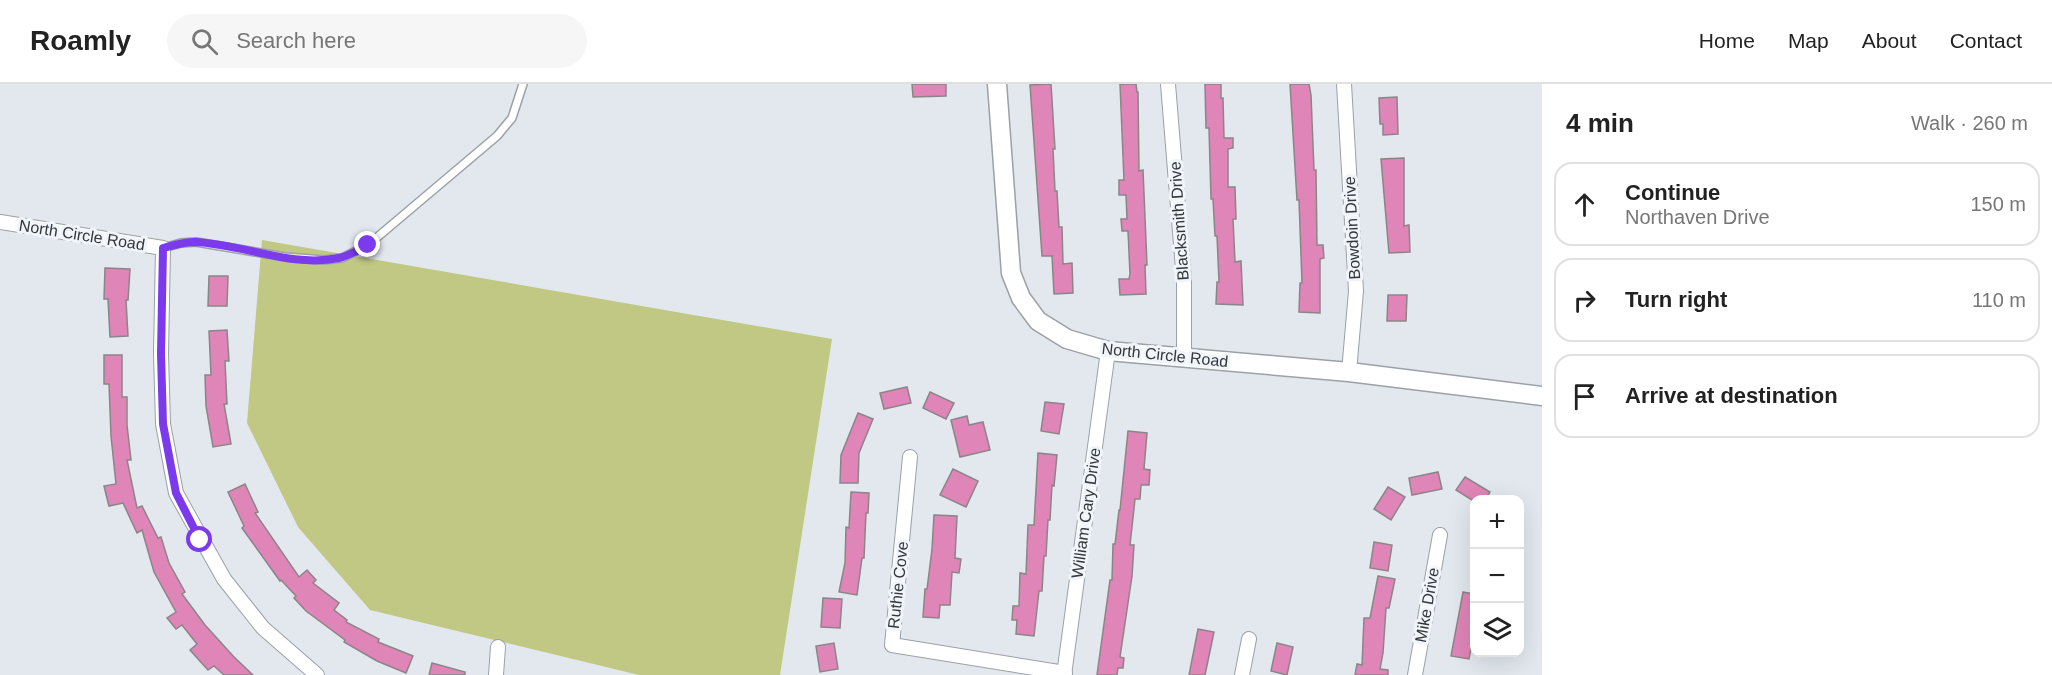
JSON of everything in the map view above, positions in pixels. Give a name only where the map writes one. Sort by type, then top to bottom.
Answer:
[{"type":"street","name":"North Circle Road","points":[[997,84],[1011,273],[1021,298],[1038,321],[1067,339],[1108,351],[1349,372],[1542,396]]},
{"type":"street","name":"Blacksmith Drive","points":[[1168,84],[1184,280],[1184,359]]},
{"type":"street","name":"Bowdoin Drive","points":[[1344,84],[1356,291],[1349,372]]},
{"type":"street","name":"North Circle Road","points":[[0,222],[163,248]]},
{"type":"street","points":[[163,248],[161,354],[163,424],[176,493],[224,579],[263,628],[317,675]]},
{"type":"street","name":"William Cary Drive","points":[[1065,674],[1108,351]]},
{"type":"street","name":"Ruthie Cove","points":[[910,457],[892,645],[1065,674]]},
{"type":"street","name":"Mike Drive","points":[[1415,675],[1440,536]]},
{"type":"street","points":[[1242,675],[1249,639]]},
{"type":"street","points":[[496,675],[498,647]]},
{"type":"lane","points":[[163,248],[196,242],[285,257],[324,260],[342,258],[368,245],[497,136],[512,117],[523,84]]},
{"type":"green space","points":[[262,240],[832,339],[780,675],[639,675],[370,610],[298,527],[247,423]]},
{"type":"building","points":[[912,84],[946,84],[946,96],[913,97]]},
{"type":"building","points":[[1051,84],[1055,191],[1057,191],[1059,227],[1062,227],[1063,264],[1072,263],[1073,293],[1054,294],[1052,256],[1042,256],[1030,85]]},
{"type":"building","points":[[1120,84],[1136,84],[1138,92],[1139,171],[1143,170],[1147,265],[1145,265],[1146,294],[1120,295],[1119,279],[1129,279],[1130,274],[1128,231],[1122,231],[1121,219],[1127,219],[1126,195],[1119,195],[1119,180],[1124,180]]},
{"type":"building","points":[[1205,84],[1221,84],[1224,138],[1233,138],[1233,148],[1228,149],[1228,187],[1235,187],[1236,219],[1233,219],[1235,262],[1241,261],[1243,305],[1216,304],[1217,282],[1219,282],[1217,236],[1215,236],[1213,199],[1211,199]]},
{"type":"building","points":[[1290,84],[1309,84],[1311,95],[1314,170],[1316,170],[1317,245],[1323,245],[1324,258],[1320,259],[1320,313],[1299,312],[1300,283],[1302,283],[1299,200],[1297,200]]},
{"type":"building","points":[[1397,97],[1398,134],[1383,135],[1383,124],[1380,124],[1379,98]]},
{"type":"building","points":[[1404,158],[1404,226],[1409,225],[1410,252],[1389,253],[1381,159]]},
{"type":"building","points":[[105,268],[130,269],[128,300],[126,300],[128,336],[110,337],[108,299],[104,299]]},
{"type":"building","points":[[209,276],[228,276],[227,306],[208,306]]},
{"type":"building","points":[[1388,295],[1407,295],[1406,321],[1387,321]]},
{"type":"building","points":[[227,330],[229,361],[225,361],[227,404],[224,404],[231,444],[213,447],[206,406],[205,375],[211,375],[209,331]]},
{"type":"building","points":[[104,355],[122,355],[122,397],[127,397],[131,460],[127,460],[137,508],[142,506],[158,538],[161,537],[169,563],[185,592],[182,594],[205,625],[253,675],[224,675],[214,666],[208,670],[190,650],[197,644],[182,625],[176,629],[167,618],[176,612],[154,572],[142,530],[137,533],[123,503],[109,506],[104,486],[116,484],[109,384],[104,384]]},
{"type":"building","points":[[907,387],[911,403],[884,409],[880,393]]},
{"type":"building","points":[[930,392],[954,403],[946,419],[923,408]]},
{"type":"building","points":[[1045,402],[1064,404],[1059,434],[1041,431]]},
{"type":"building","points":[[858,413],[873,419],[859,453],[858,483],[840,483],[841,455]]},
{"type":"building","points":[[967,416],[969,425],[983,422],[990,450],[960,457],[951,420]]},
{"type":"building","points":[[1128,431],[1147,433],[1144,469],[1150,470],[1149,485],[1141,485],[1140,499],[1135,499],[1130,545],[1134,545],[1132,576],[1120,657],[1124,658],[1123,668],[1118,668],[1117,675],[1097,675],[1110,580],[1112,580],[1113,544],[1115,544],[1120,510]]},
{"type":"building","points":[[1038,453],[1057,455],[1050,520],[1048,520],[1046,556],[1044,556],[1042,591],[1039,591],[1034,636],[1016,634],[1017,620],[1012,620],[1013,606],[1019,606],[1020,573],[1026,574],[1028,525],[1034,525]]},
{"type":"building","points":[[953,469],[978,481],[966,507],[940,495]]},
{"type":"building","points":[[1438,472],[1442,489],[1412,495],[1409,478]]},
{"type":"building","points":[[1465,477],[1490,492],[1488,495],[1470,495],[1470,499],[1456,490]]},
{"type":"building","points":[[245,484],[258,512],[255,513],[299,577],[307,570],[316,580],[313,583],[339,603],[334,610],[347,620],[346,622],[379,639],[378,642],[413,656],[406,673],[377,661],[344,642],[345,640],[306,611],[294,598],[296,596],[280,581],[242,528],[244,526],[228,492]]},
{"type":"building","points":[[1388,487],[1405,497],[1391,520],[1374,509]]},
{"type":"building","points":[[851,492],[869,493],[864,558],[862,558],[857,595],[839,592],[845,563],[846,527],[849,528]]},
{"type":"building","points":[[934,515],[957,516],[955,558],[961,559],[959,573],[952,572],[950,605],[940,605],[939,618],[923,617]]},
{"type":"building","points":[[1374,542],[1392,545],[1388,571],[1370,568]]},
{"type":"building","points":[[1378,576],[1395,579],[1389,608],[1386,608],[1380,669],[1388,670],[1388,675],[1355,675],[1357,664],[1362,665],[1364,618],[1370,618]]},
{"type":"building","points":[[1463,592],[1470,593],[1469,659],[1451,656]]},
{"type":"building","points":[[823,598],[842,599],[840,628],[821,627]]},
{"type":"building","points":[[1198,629],[1214,632],[1205,675],[1189,675]]},
{"type":"building","points":[[834,643],[838,669],[820,672],[816,646]]},
{"type":"building","points":[[1277,643],[1293,647],[1287,675],[1271,671]]},
{"type":"building","points":[[432,663],[465,672],[465,675],[429,675]]},
{"type":"route","points":[[200,540],[176,493],[163,424],[161,354],[163,248],[196,242],[285,257],[324,260],[342,258],[368,245]]}]
